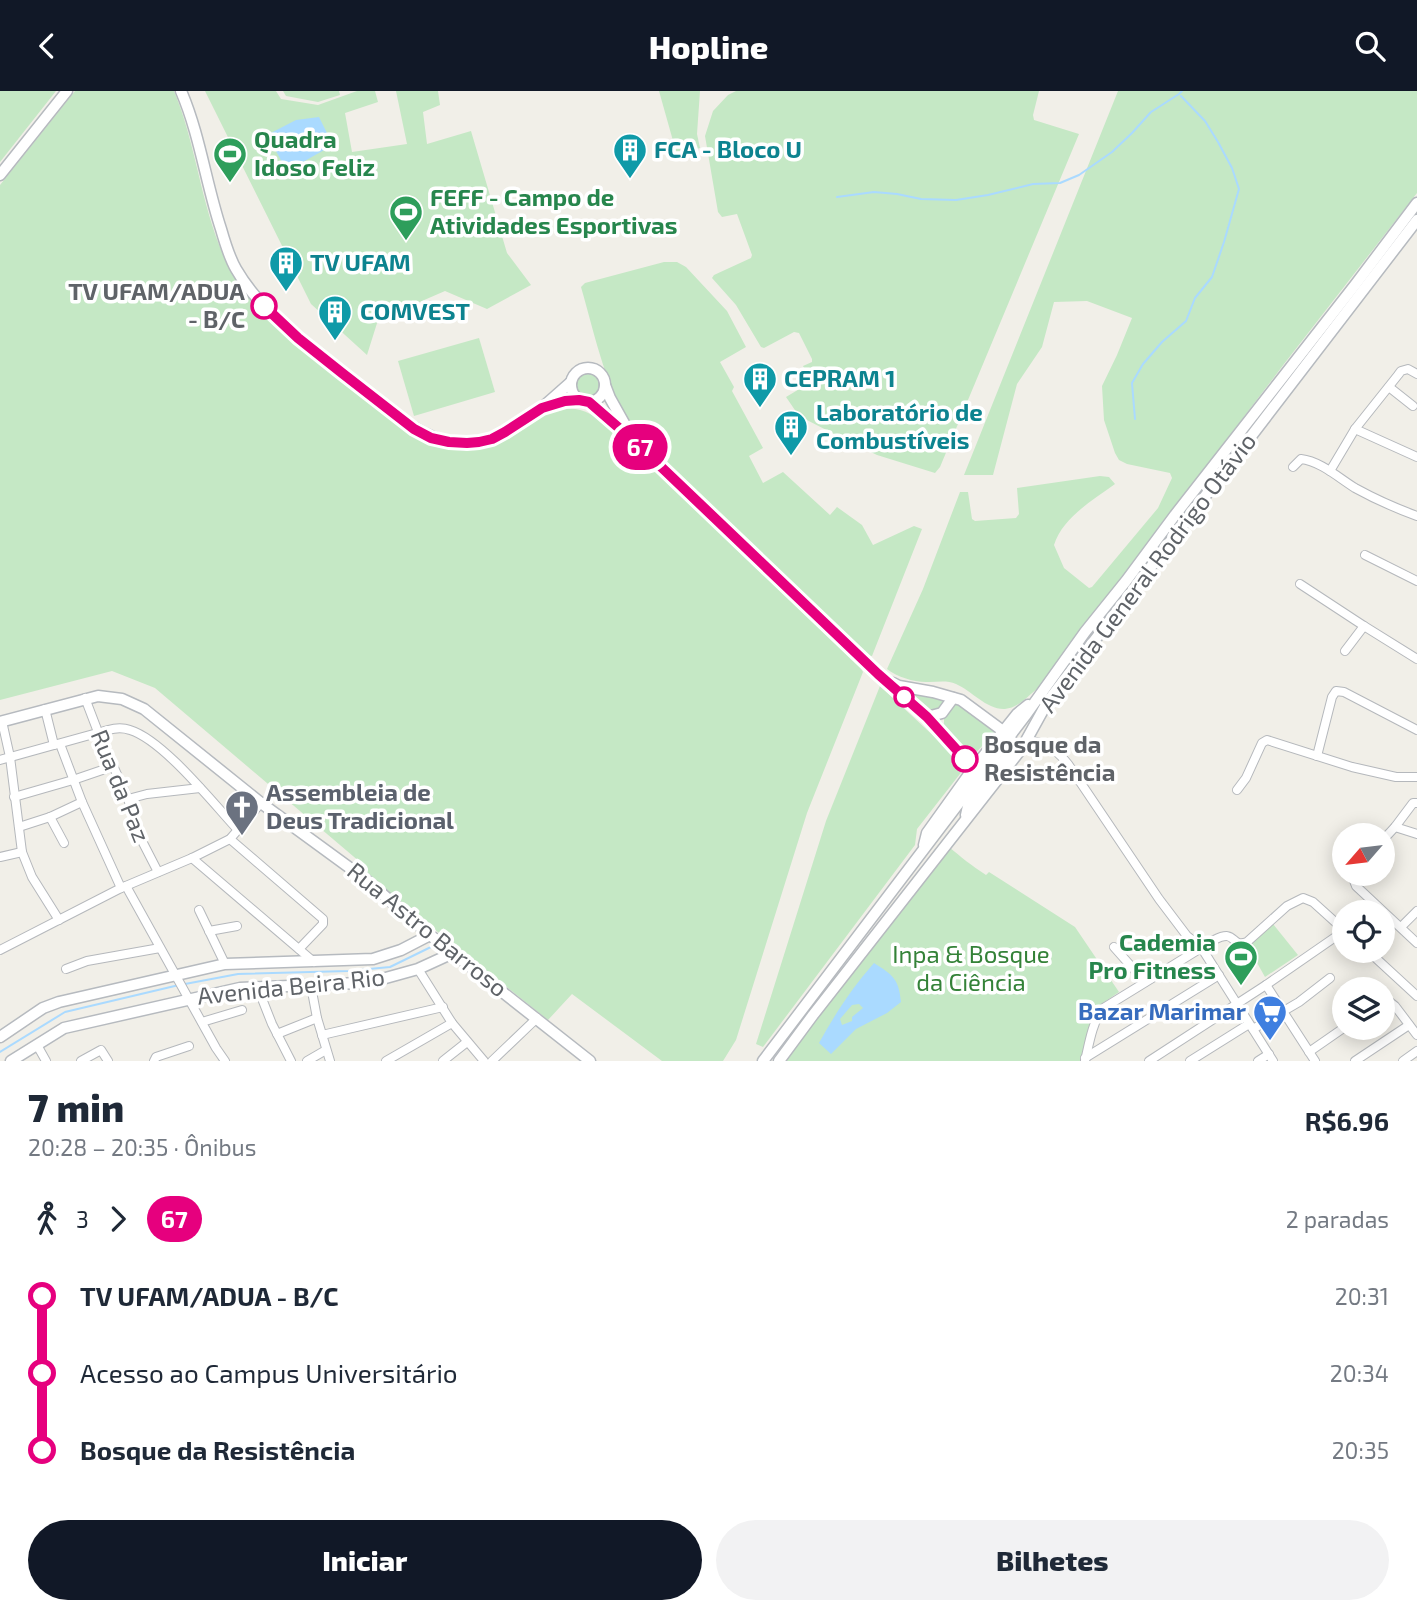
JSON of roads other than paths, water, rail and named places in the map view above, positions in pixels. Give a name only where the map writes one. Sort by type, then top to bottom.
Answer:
[{"type":"street","points":[[0,175],[67,91]]},
{"type":"street","points":[[181,91],[191,117],[213,204],[236,268],[258,299],[298,338],[414,429],[431,438],[449,442],[467,443],[492,439],[542,408],[565,401],[594,401],[602,395],[605,385]]},
{"type":"street","name":"Avenida General Rodrigo Otávio","points":[[921,853],[927,833],[970,773],[1041,694],[1085,632],[1417,203]]},
{"type":"street","name":"Avenida General Rodrigo Otávio","points":[[779,1061],[1027,740],[1048,701],[1417,220]]},
{"type":"street","points":[[542,408],[571,382],[579,371],[587,368],[598,371],[634,441]]},
{"type":"street","points":[[1331,471],[1355,429],[1401,371],[1412,370],[1417,374]]},
{"type":"street","points":[[571,382],[573,392],[634,441],[878,674],[927,717],[962,755],[970,773]]},
{"type":"street","points":[[1389,387],[1413,406]]},
{"type":"street","points":[[1355,429],[1417,457]]},
{"type":"street","points":[[1293,467],[1303,458],[1331,471],[1352,486],[1388,505],[1417,516]]},
{"type":"street","points":[[1365,555],[1417,581]]},
{"type":"street","points":[[1300,584],[1417,659]]},
{"type":"street","points":[[1345,650],[1364,626]]},
{"type":"street","points":[[878,674],[899,686],[933,692],[968,704],[1012,741],[1012,747],[971,800],[965,820]]},
{"type":"street","points":[[1317,756],[1332,697],[1336,691],[1344,692],[1417,730]]},
{"type":"street","name":"Avenida General Rodrigo Otávio","points":[[763,1061],[921,853],[1006,734],[1017,714],[1041,694]]},
{"type":"street","name":"Rua Astro Barroso","points":[[1,722],[98,696],[111,696],[132,702],[365,880],[430,935],[537,1018],[585,1060]]},
{"type":"street","name":"Rua da Paz","points":[[85,698],[128,799],[141,839],[158,872]]},
{"type":"street","points":[[938,728],[942,713],[953,698]]},
{"type":"street","points":[[45,709],[57,745],[82,802],[124,887],[225,1061]]},
{"type":"street","points":[[927,717],[942,713]]},
{"type":"street","points":[[990,721],[1017,714]]},
{"type":"street","points":[[1,722],[10,757],[22,852],[32,877],[59,920]]},
{"type":"street","points":[[0,760],[98,732],[121,728],[131,730],[144,736],[169,755],[237,830]]},
{"type":"street","points":[[1027,740],[1046,744],[1061,755],[1159,899],[1187,936],[1201,947],[1271,1058],[1258,1061]]},
{"type":"street","points":[[1237,790],[1266,740],[1352,767],[1396,777],[1417,777]]},
{"type":"street","points":[[14,797],[114,766]]},
{"type":"street","points":[[128,799],[200,788]]},
{"type":"street","points":[[19,827],[50,817],[82,802]]},
{"type":"street","points":[[0,950],[124,887],[192,858],[230,838],[261,803]]},
{"type":"street","points":[[1417,803],[1413,803],[1395,827],[1417,834]]},
{"type":"street","points":[[50,817],[64,843]]},
{"type":"street","points":[[230,838],[323,919],[323,924],[299,949]]},
{"type":"street","points":[[0,857],[22,852]]},
{"type":"street","points":[[192,858],[314,961]]},
{"type":"street","points":[[1356,886],[1417,943]]},
{"type":"street","points":[[1085,1059],[1102,1009],[1201,947],[1224,935],[1230,936],[1237,943],[1247,942],[1287,906],[1303,898],[1314,902],[1332,919]]},
{"type":"street","points":[[199,910],[225,964]]},
{"type":"street","points":[[1401,927],[1417,911]]},
{"type":"street","points":[[209,931],[237,926]]},
{"type":"street","name":"Avenida Beira Rio","points":[[11,1061],[64,1028],[182,986],[225,964],[373,959],[401,950],[430,935]]},
{"type":"street","points":[[1149,1061],[1332,939]]},
{"type":"street","points":[[1114,947],[1145,982]]},
{"type":"street","points":[[66,969],[83,962],[160,948]]},
{"type":"street","name":"Avenida Beira Rio","points":[[0,1037],[43,1008],[59,1002],[182,986],[240,988],[358,983],[418,969],[453,953]]},
{"type":"street","points":[[1381,963],[1417,996]]},
{"type":"street","points":[[418,969],[452,1023],[484,1061]]},
{"type":"street","points":[[1085,1059],[1219,975]]},
{"type":"street","points":[[1190,1061],[1299,1002],[1330,978]]},
{"type":"street","points":[[1266,985],[1315,1061]]},
{"type":"street","points":[[257,986],[291,1061]]},
{"type":"street","points":[[312,986],[317,1018],[330,1061]]},
{"type":"street","points":[[1395,1006],[1417,1035]]},
{"type":"street","points":[[322,1035],[443,1007]]},
{"type":"street","points":[[202,1022],[242,1010]]},
{"type":"street","points":[[277,1034],[317,1018]]},
{"type":"street","points":[[492,1061],[537,1018]]},
{"type":"street","points":[[386,1061],[452,1023]]},
{"type":"street","points":[[1355,1061],[1409,1025]]},
{"type":"street","points":[[1309,1052],[1332,1036]]},
{"type":"street","points":[[443,1061],[467,1042]]},
{"type":"street","points":[[37,1045],[46,1061]]},
{"type":"street","points":[[155,1059],[189,1046]]},
{"type":"street","points":[[306,1061],[326,1050]]},
{"type":"street","points":[[82,1061],[99,1051],[102,1051],[108,1061]]},
{"type":"street","points":[[1402,1061],[1417,1051]]},
{"type":"water","points":[[319,117],[333,145],[287,171],[267,135],[296,120]]},
{"type":"water","points":[[874,963],[890,975],[897,983],[901,1002],[887,1013],[856,1029],[831,1054],[819,1043]],"holes":[[[859,1004],[863,1008],[852,1017],[852,1021],[842,1025],[840,1019],[852,1005]]]},
{"type":"waterway","points":[[837,197],[874,192],[921,199],[956,200],[1033,184],[1060,183],[1079,175],[1112,152],[1151,112],[1182,91]]},
{"type":"waterway","points":[[1135,419],[1132,383],[1143,364],[1162,342],[1186,321],[1195,298],[1212,277],[1239,189],[1232,168],[1205,121],[1181,96]]},
{"type":"waterway","points":[[185,984],[238,974],[390,967],[435,945]]},
{"type":"waterway","points":[[0,1052],[65,1012],[179,985]]},
{"type":"place","name":"FCA - Bloco U","points":[[630,180]]},
{"type":"place","name":"Quadra Idoso Feliz","points":[[230,184]]},
{"type":"place","name":"FEFF - Campo de Atividades Esportivas","points":[[406,242]]},
{"type":"place","name":"TV UFAM","points":[[286,293]]},
{"type":"place","name":"TV UFAM/ADUA - B/C","points":[[264,306]]},
{"type":"place","name":"COMVEST","points":[[335,342]]},
{"type":"place","name":"CEPRAM 1","points":[[760,409]]},
{"type":"place","name":"Laboratório de Combustíveis","points":[[791,457]]},
{"type":"place","name":"Bosque da Resistência","points":[[965,759]]},
{"type":"place","name":"Assembleia de Deus Tradicional","points":[[242,837]]},
{"type":"place","name":"Cademia Pro Fitness","points":[[1241,987]]},
{"type":"place","name":"Bazar Marimar","points":[[1270,1042]]},
{"type":"park label","name":"Inpa & Bosque da Ciência","points":[[971,969]]}]
